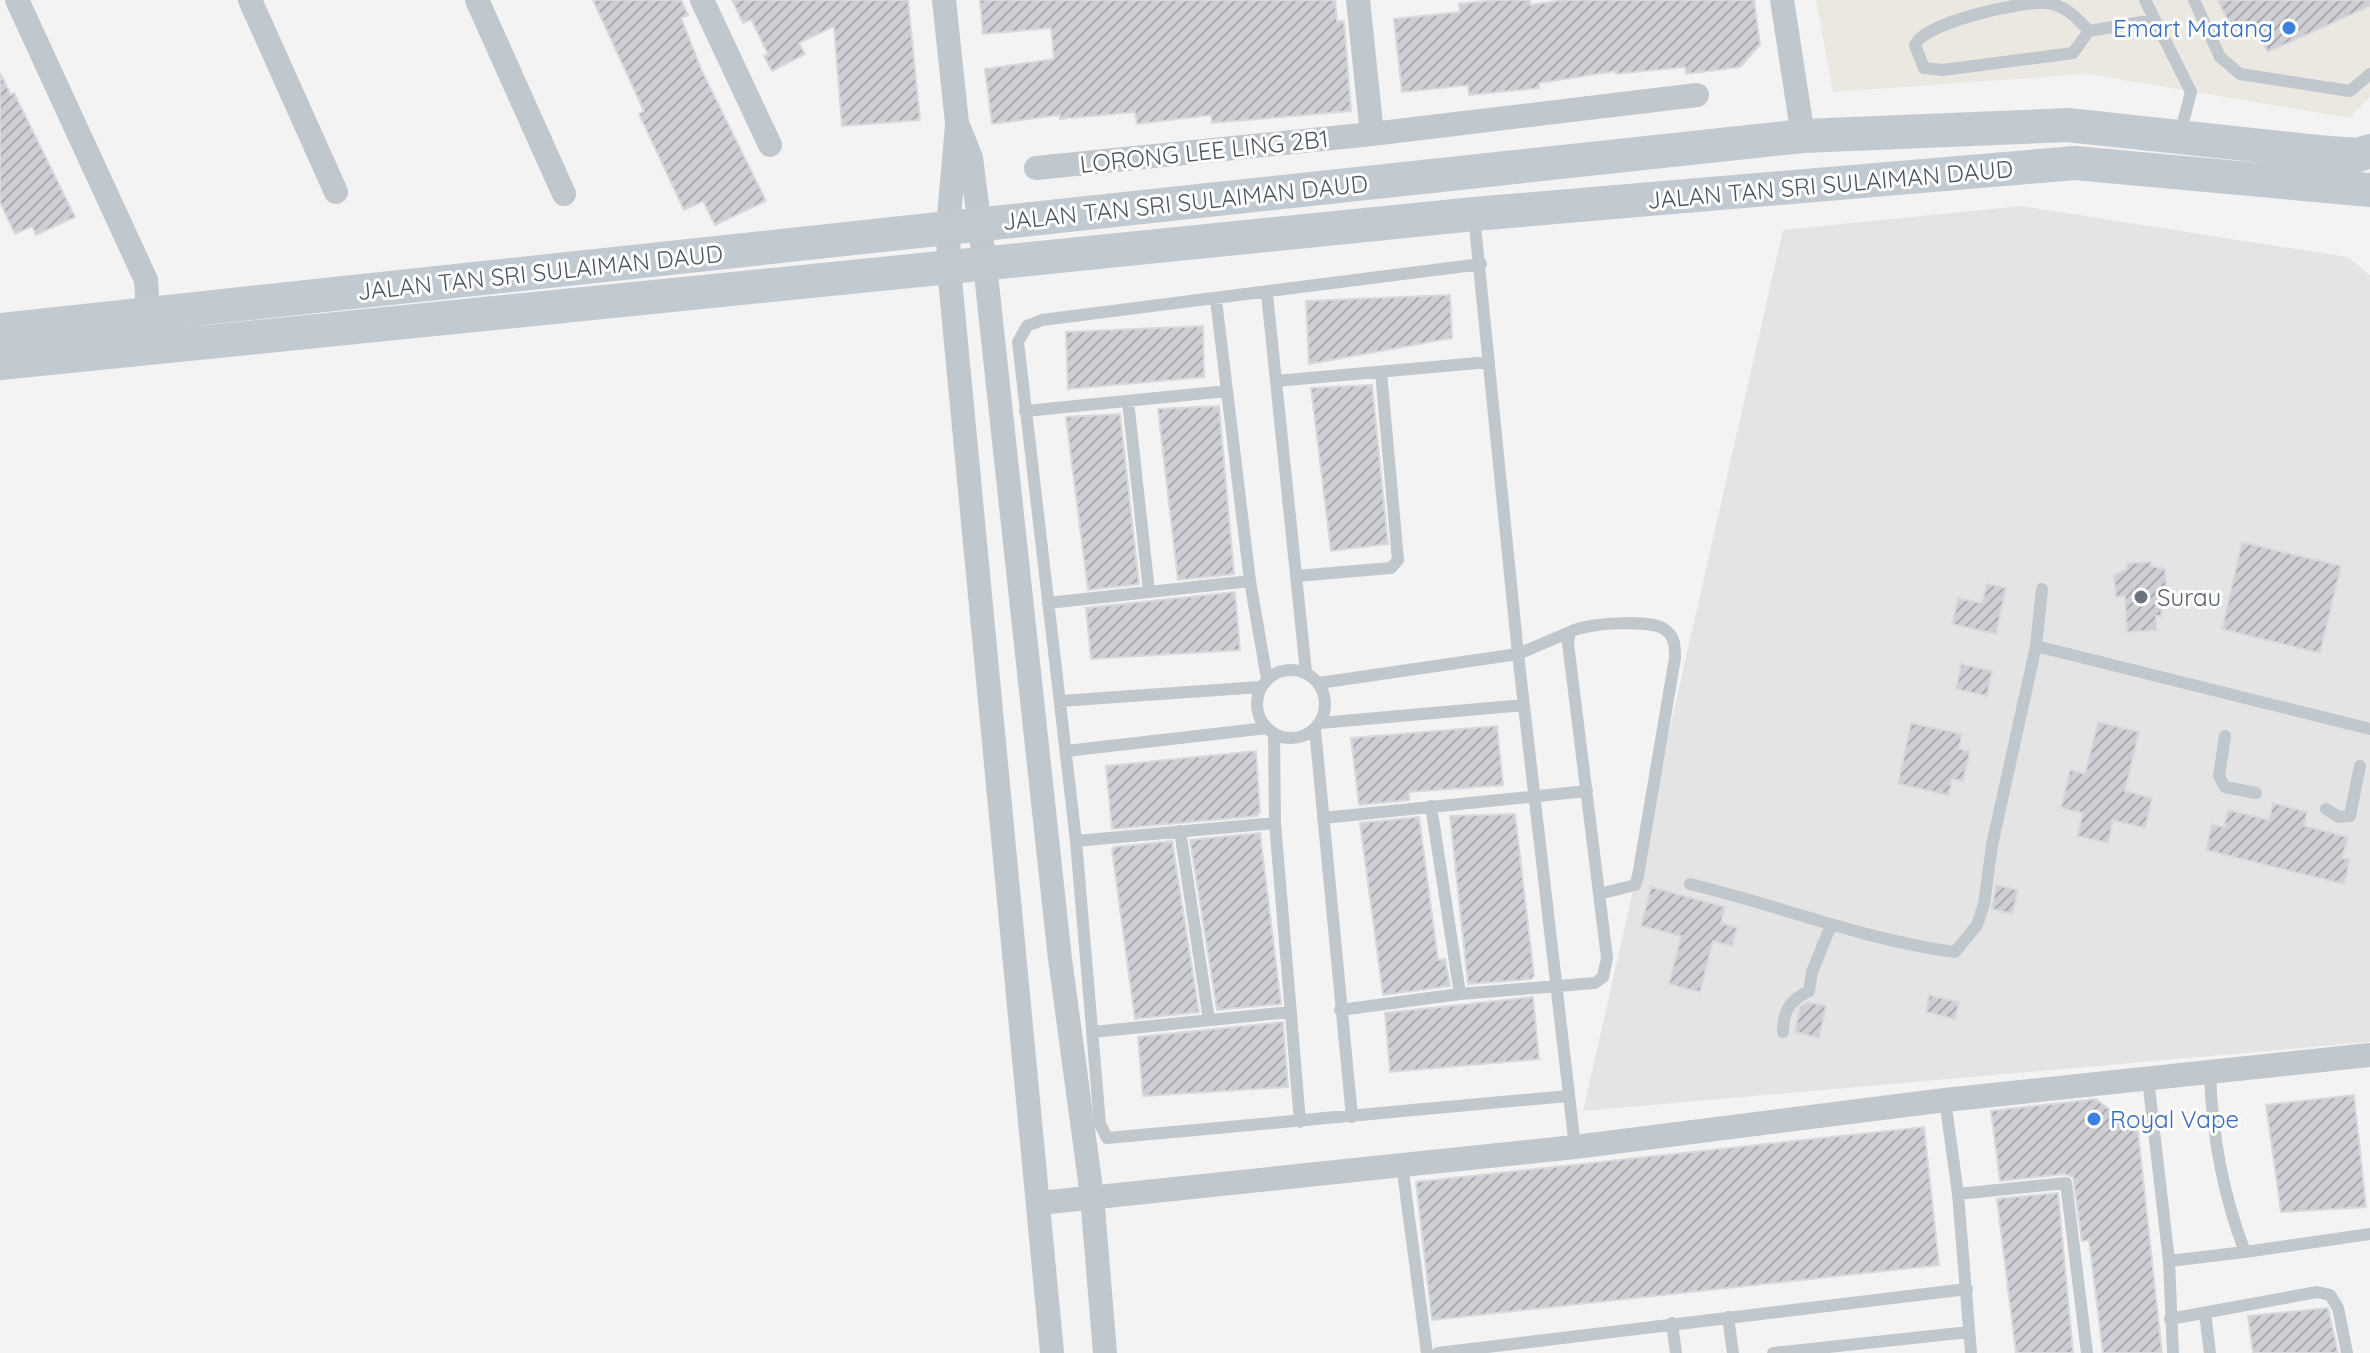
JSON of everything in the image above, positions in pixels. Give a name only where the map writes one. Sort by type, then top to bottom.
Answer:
[{"type":"main road","name":"JALAN TAN SRI SULAIMAN DAUD","points":[[0,330],[1803,136],[2068,125],[2331,153],[2358,155],[2370,151]]},
{"type":"main road","name":"JALAN TAN SRI SULAIMAN DAUD","points":[[0,363],[1474,214],[2075,163],[2370,190]]},
{"type":"street","points":[[17,0],[146,280],[148,314]]},
{"type":"street","points":[[250,0],[336,192]]},
{"type":"street","points":[[477,0],[564,194]]},
{"type":"street","points":[[702,0],[770,145]]},
{"type":"street","points":[[944,0],[957,123],[952,148],[963,226],[985,265],[1060,959],[1092,1196],[1105,1353]]},
{"type":"street","points":[[1358,0],[1372,134]]},
{"type":"street","points":[[1782,0],[1803,136]]},
{"type":"street","name":"LORONG LEE LING 2B1","points":[[1036,168],[1372,134],[1697,95]]},
{"type":"street","points":[[963,226],[949,269],[1052,1353]]},
{"type":"street","points":[[967,471],[1005,469]]},
{"type":"street","points":[[1040,1203],[1575,1147],[1945,1100],[2370,1055]]},
{"type":"lane","points":[[2145,0],[2191,92],[2179,137]]},
{"type":"lane","points":[[2194,0],[2220,57],[2240,74],[2350,91],[2370,74]]},
{"type":"lane","points":[[2089,31],[2067,10],[2048,3],[2031,2],[2001,6],[1924,33],[1915,45],[1924,68],[1943,70],[2073,53],[2089,31],[2154,20]]},
{"type":"lane","points":[[1474,214],[1518,654],[1575,1147]]},
{"type":"lane","points":[[1481,264],[1267,294],[1042,320],[1027,326],[1018,342],[1025,411],[1076,841],[1100,1124],[1107,1138],[1568,1096]]},
{"type":"lane","points":[[1267,294],[1306,672]]},
{"type":"lane","points":[[1216,300],[1264,683],[1257,709],[1270,731],[1300,1122]]},
{"type":"lane","points":[[1276,381],[1489,362]]},
{"type":"lane","points":[[1296,576],[1391,568],[1398,560],[1381,372]]},
{"type":"lane","points":[[1025,411],[1227,391]]},
{"type":"lane","points":[[1128,401],[1149,591]]},
{"type":"lane","points":[[1010,507],[1036,504]]},
{"type":"lane","points":[[1048,603],[1250,581]]},
{"type":"lane","points":[[1690,884],[1760,901],[1831,925],[1955,952],[1972,933],[1984,904],[1992,845],[2036,646],[2042,589]]},
{"type":"lane","points":[[1319,683],[1518,654],[1588,624],[1661,626],[1675,645],[1638,876],[1635,885],[1599,894]]},
{"type":"lane","points":[[1340,1010],[1460,994],[1595,983],[1603,977],[1607,958],[1570,632]]},
{"type":"lane","points":[[2036,646],[2370,729]]},
{"type":"lane","points":[[1060,701],[1264,683],[1285,669],[1306,672],[1319,683],[1326,703],[1317,726],[1323,818],[1352,1117]]},
{"type":"lane","points":[[1066,751],[1270,731],[1296,738],[1317,726],[1524,705]]},
{"type":"lane","points":[[2225,736],[2219,776],[2225,787],[2256,793]]},
{"type":"lane","points":[[2326,809],[2339,817],[2350,816],[2360,766]]},
{"type":"lane","points":[[1323,818],[1587,791]]},
{"type":"lane","points":[[1431,806],[1460,994]]},
{"type":"lane","points":[[1076,841],[1275,823]]},
{"type":"lane","points":[[1180,831],[1209,1020]]},
{"type":"lane","points":[[1783,1032],[1787,1007],[1797,996],[1809,991],[1831,925]]},
{"type":"lane","points":[[1060,959],[1085,961]]},
{"type":"lane","points":[[1093,1032],[1290,1012]]},
{"type":"lane","points":[[2210,1073],[2211,1107],[2229,1210],[2245,1252]]},
{"type":"lane","points":[[2148,1079],[2169,1261],[2173,1353]]},
{"type":"lane","points":[[1945,1100],[1958,1194],[1971,1353]]},
{"type":"lane","points":[[1402,1165],[1427,1353]]},
{"type":"lane","points":[[1958,1194],[2066,1183],[2087,1353]]},
{"type":"lane","points":[[2169,1261],[2370,1234]]},
{"type":"lane","points":[[1438,1353],[1967,1289]]},
{"type":"lane","points":[[2170,1319],[2317,1292],[2330,1295],[2338,1308],[2347,1353]]},
{"type":"lane","points":[[2205,1313],[2210,1353]]},
{"type":"lane","points":[[1728,1317],[1733,1353]]},
{"type":"lane","points":[[1672,1323],[1676,1353]]},
{"type":"lane","points":[[1773,1353],[1831,1350],[1969,1332]]},
{"type":"shaded area","points":[[1816,0],[2370,0],[2370,97],[2349,118],[2087,74],[1833,92]]},
{"type":"shaded area","points":[[2021,206],[2348,257],[2370,275],[2370,1042],[1583,1111],[1783,230]]},
{"type":"building","points":[[593,0],[681,0],[688,15],[681,18],[702,71],[766,201],[715,225],[703,201],[684,210],[639,114],[644,111]]},
{"type":"building","points":[[732,0],[908,0],[920,120],[842,126],[834,26],[799,43],[805,54],[772,71],[764,56],[768,54],[751,19],[743,23]]},
{"type":"building","points":[[980,0],[1335,0],[1337,21],[1344,21],[1351,111],[1212,123],[1211,115],[1137,124],[1135,112],[1060,119],[1060,115],[992,124],[985,69],[1054,59],[1051,28],[983,34]]},
{"type":"building","points":[[1530,0],[1530,5],[1564,0],[1754,0],[1760,45],[1740,67],[1686,74],[1685,67],[1616,74],[1616,71],[1539,83],[1539,88],[1469,95],[1468,85],[1402,92],[1394,19],[1460,12],[1459,4]]},
{"type":"building","name":"Emart Matang","points":[[2218,0],[2370,0],[2370,6],[2268,52],[2252,23],[2233,32]]},
{"type":"building","points":[[0,73],[11,95],[14,93],[75,217],[36,235],[32,226],[15,234],[0,202]]},
{"type":"building","points":[[1450,295],[1452,338],[1309,364],[1306,301]]},
{"type":"building","points":[[1203,326],[1204,377],[1068,389],[1066,332]]},
{"type":"building","points":[[1372,385],[1388,544],[1331,551],[1311,388]]},
{"type":"building","points":[[1219,406],[1234,574],[1178,580],[1158,409]]},
{"type":"building","points":[[1120,414],[1139,584],[1088,590],[1066,417]]},
{"type":"building","points":[[2242,542],[2341,566],[2320,653],[2222,629]]},
{"type":"building","name":"Surau","points":[[2151,562],[2151,566],[2165,569],[2167,594],[2160,594],[2162,616],[2156,616],[2156,630],[2127,632],[2125,596],[2116,597],[2114,575],[2127,569],[2127,563]]},
{"type":"building","points":[[1987,584],[2006,588],[1996,634],[1952,624],[1958,598],[1982,603]]},
{"type":"building","points":[[1235,592],[1240,650],[1091,659],[1086,608]]},
{"type":"building","points":[[1961,664],[1992,671],[1987,696],[1956,689]]},
{"type":"building","points":[[2098,722],[2139,732],[2125,791],[2152,798],[2145,828],[2113,820],[2108,843],[2077,836],[2083,813],[2061,808],[2070,770],[2085,774]]},
{"type":"building","points":[[1911,723],[1962,734],[1959,749],[1970,751],[1963,781],[1952,779],[1949,795],[1898,784]]},
{"type":"building","points":[[1497,726],[1503,785],[1409,792],[1409,800],[1359,805],[1351,738]]},
{"type":"building","points":[[1256,751],[1260,812],[1257,816],[1112,829],[1106,766]]},
{"type":"building","points":[[2273,803],[2307,812],[2304,826],[2348,837],[2342,858],[2350,860],[2344,884],[2206,850],[2212,824],[2224,827],[2228,810],[2269,820]]},
{"type":"building","points":[[1515,814],[1534,976],[1531,979],[1468,984],[1450,816]]},
{"type":"building","points":[[1419,817],[1438,960],[1445,959],[1450,986],[1383,995],[1360,823]]},
{"type":"building","points":[[1260,833],[1281,1004],[1217,1010],[1190,840]]},
{"type":"building","points":[[1172,841],[1199,1012],[1135,1019],[1112,850],[1114,847]]},
{"type":"building","points":[[1996,885],[2018,890],[2012,914],[1992,909]]},
{"type":"building","points":[[1651,887],[1725,907],[1721,923],[1737,928],[1732,946],[1713,941],[1700,992],[1669,984],[1681,936],[1641,926]]},
{"type":"building","points":[[1929,995],[1959,1002],[1955,1019],[1926,1012]]},
{"type":"building","points":[[1533,997],[1539,1059],[1390,1072],[1385,1013]]},
{"type":"building","points":[[1808,1002],[1826,1006],[1819,1038],[1795,1032],[1800,1007]]},
{"type":"building","points":[[1283,1022],[1288,1087],[1143,1096],[1138,1037]]},
{"type":"building","points":[[2354,1095],[2366,1207],[2281,1212],[2266,1105]]},
{"type":"building","points":[[2096,1099],[2138,1132],[2162,1353],[2103,1353],[2089,1240],[2082,1241],[2073,1177],[2065,1174],[2000,1181],[1991,1111]]},
{"type":"building","points":[[1924,1127],[1939,1265],[1432,1320],[1416,1182]]},
{"type":"building","points":[[2058,1193],[2073,1353],[2016,1353],[1997,1199]]},
{"type":"building","points":[[2328,1308],[2338,1353],[2253,1353],[2248,1316]]},
{"type":"place","name":"Emart Matang","points":[[2289,28]]},
{"type":"place","name":"Surau","points":[[2141,597]]},
{"type":"place","name":"Royal Vape","points":[[2094,1119]]}]
